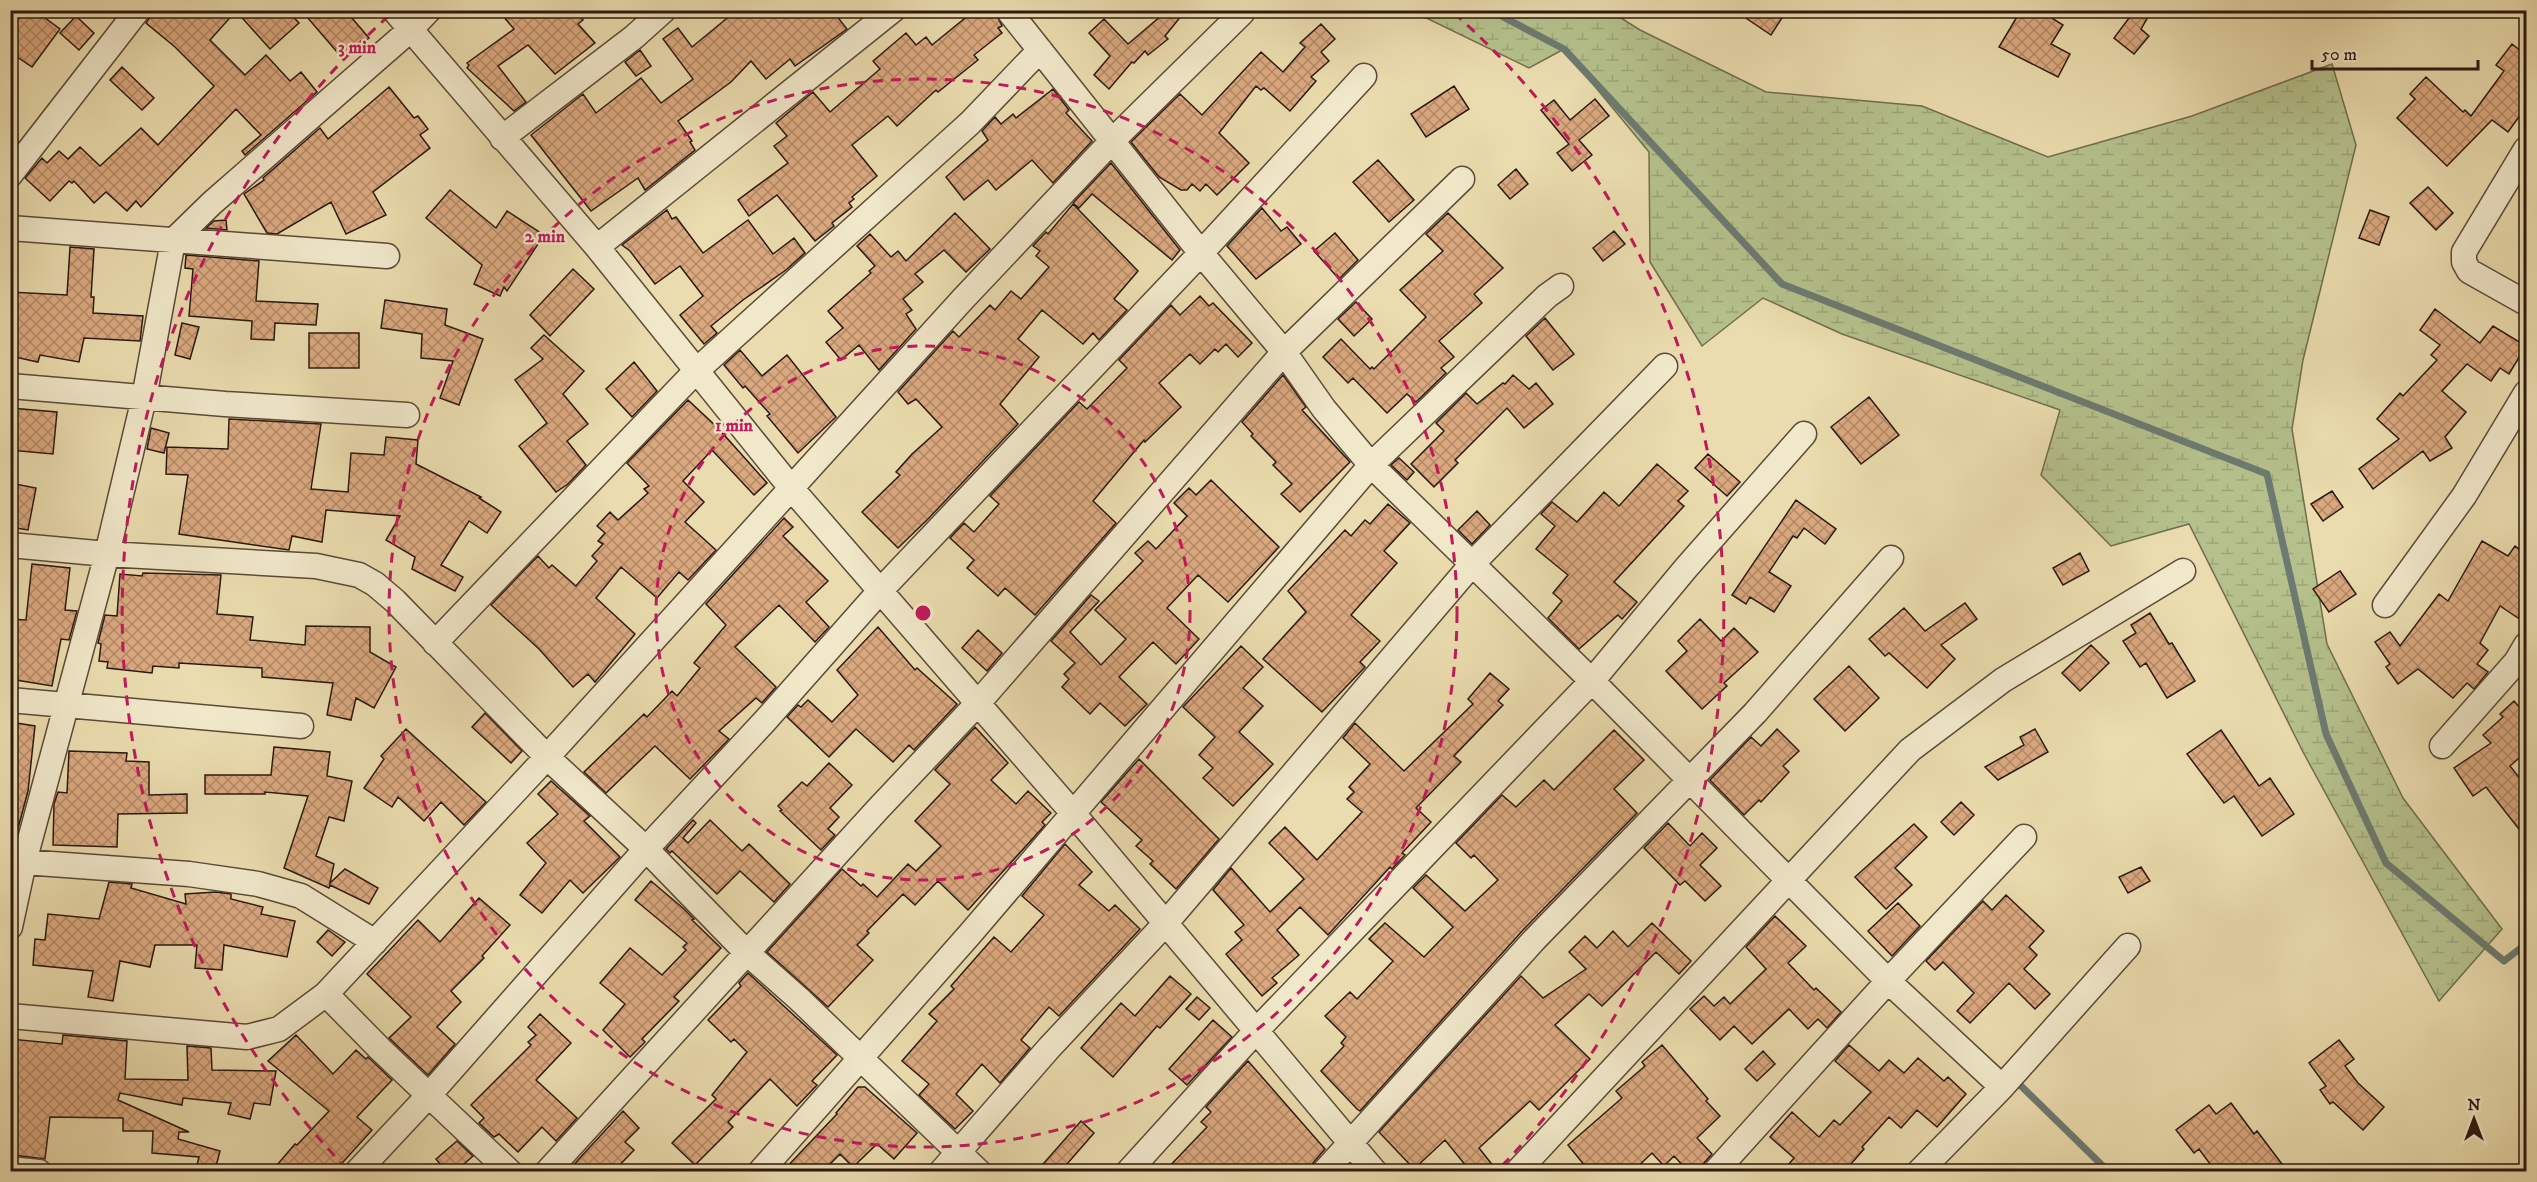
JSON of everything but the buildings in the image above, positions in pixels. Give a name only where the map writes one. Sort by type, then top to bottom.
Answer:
[{"type":"street","points":[[10,175],[138,10]]},
{"type":"street","points":[[394,10],[597,247],[792,489],[1072,812],[1375,1172]]},
{"type":"street","points":[[10,927],[17,862],[66,705],[107,554],[144,398],[173,242],[212,203],[410,30],[429,10]]},
{"type":"street","points":[[502,138],[634,37],[664,10]]},
{"type":"street","points":[[597,247],[893,10]]},
{"type":"street","points":[[1008,10],[1201,253],[1284,352],[1324,409],[1371,465],[1592,681],[1888,981],[2002,1087]]},
{"type":"street","points":[[10,1016],[247,1036],[279,1029],[326,994],[547,757],[963,299],[1112,141],[1242,13]]},
{"type":"street","points":[[435,643],[696,371],[970,123],[1040,50]]},
{"type":"street","points":[[357,1172],[429,1095],[646,849],[764,722],[880,591],[1201,253],[1364,76]]},
{"type":"street","points":[[2526,149],[2464,252],[2464,262],[2469,271],[2526,303]]},
{"type":"street","points":[[547,1172],[978,703],[1284,352],[1462,179]]},
{"type":"street","points":[[10,228],[173,242],[387,256]]},
{"type":"street","points":[[760,1172],[970,934],[1371,465],[1547,296],[1561,286]]},
{"type":"street","points":[[940,1172],[1049,1048],[1165,924],[1473,563],[1665,366]]},
{"type":"street","points":[[10,386],[144,398],[407,415]]},
{"type":"street","points":[[2385,605],[2464,496],[2526,393]]},
{"type":"street","points":[[1128,1172],[1256,1032],[1592,681],[1686,568],[1803,434]]},
{"type":"street","points":[[10,545],[107,554],[316,566],[359,575],[375,584],[395,601],[547,757],[646,849],[747,953],[799,999],[979,1172]]},
{"type":"street","points":[[1324,1172],[1535,939],[1755,713],[1891,558]]},
{"type":"street","points":[[1517,1172],[1704,969],[1789,883],[1910,750],[2003,680],[2183,571]]},
{"type":"street","points":[[2442,746],[2516,662],[2526,645]]},
{"type":"street","points":[[10,700],[301,726]]},
{"type":"street","points":[[1716,1172],[1888,981],[2024,837]]},
{"type":"street","points":[[17,862],[189,874],[258,884],[300,896],[375,942]]},
{"type":"street","points":[[1919,1172],[2002,1087],[2128,946]]},
{"type":"street","points":[[326,994],[381,1050],[510,1172]]},
{"type":"street","points":[[10,1169],[39,1172]]},
{"type":"green space","points":[[1412,11],[1610,11],[1640,30],[1766,92],[1922,106],[2048,157],[2192,116],[2332,64],[2356,145],[2303,360],[2292,429],[2327,644],[2403,798],[2502,929],[2439,1001],[2303,752],[2189,524],[2111,546],[2041,475],[2060,410],[1842,334],[1763,298],[1702,346],[1650,262],[1649,152],[1564,49],[1529,68]]},
{"type":"waterway","points":[[1490,10],[1564,49],[1782,284],[2267,474],[2326,734],[2386,863],[2504,961],[2526,944]]},
{"type":"waterway","points":[[2019,1084],[2109,1172]]}]
